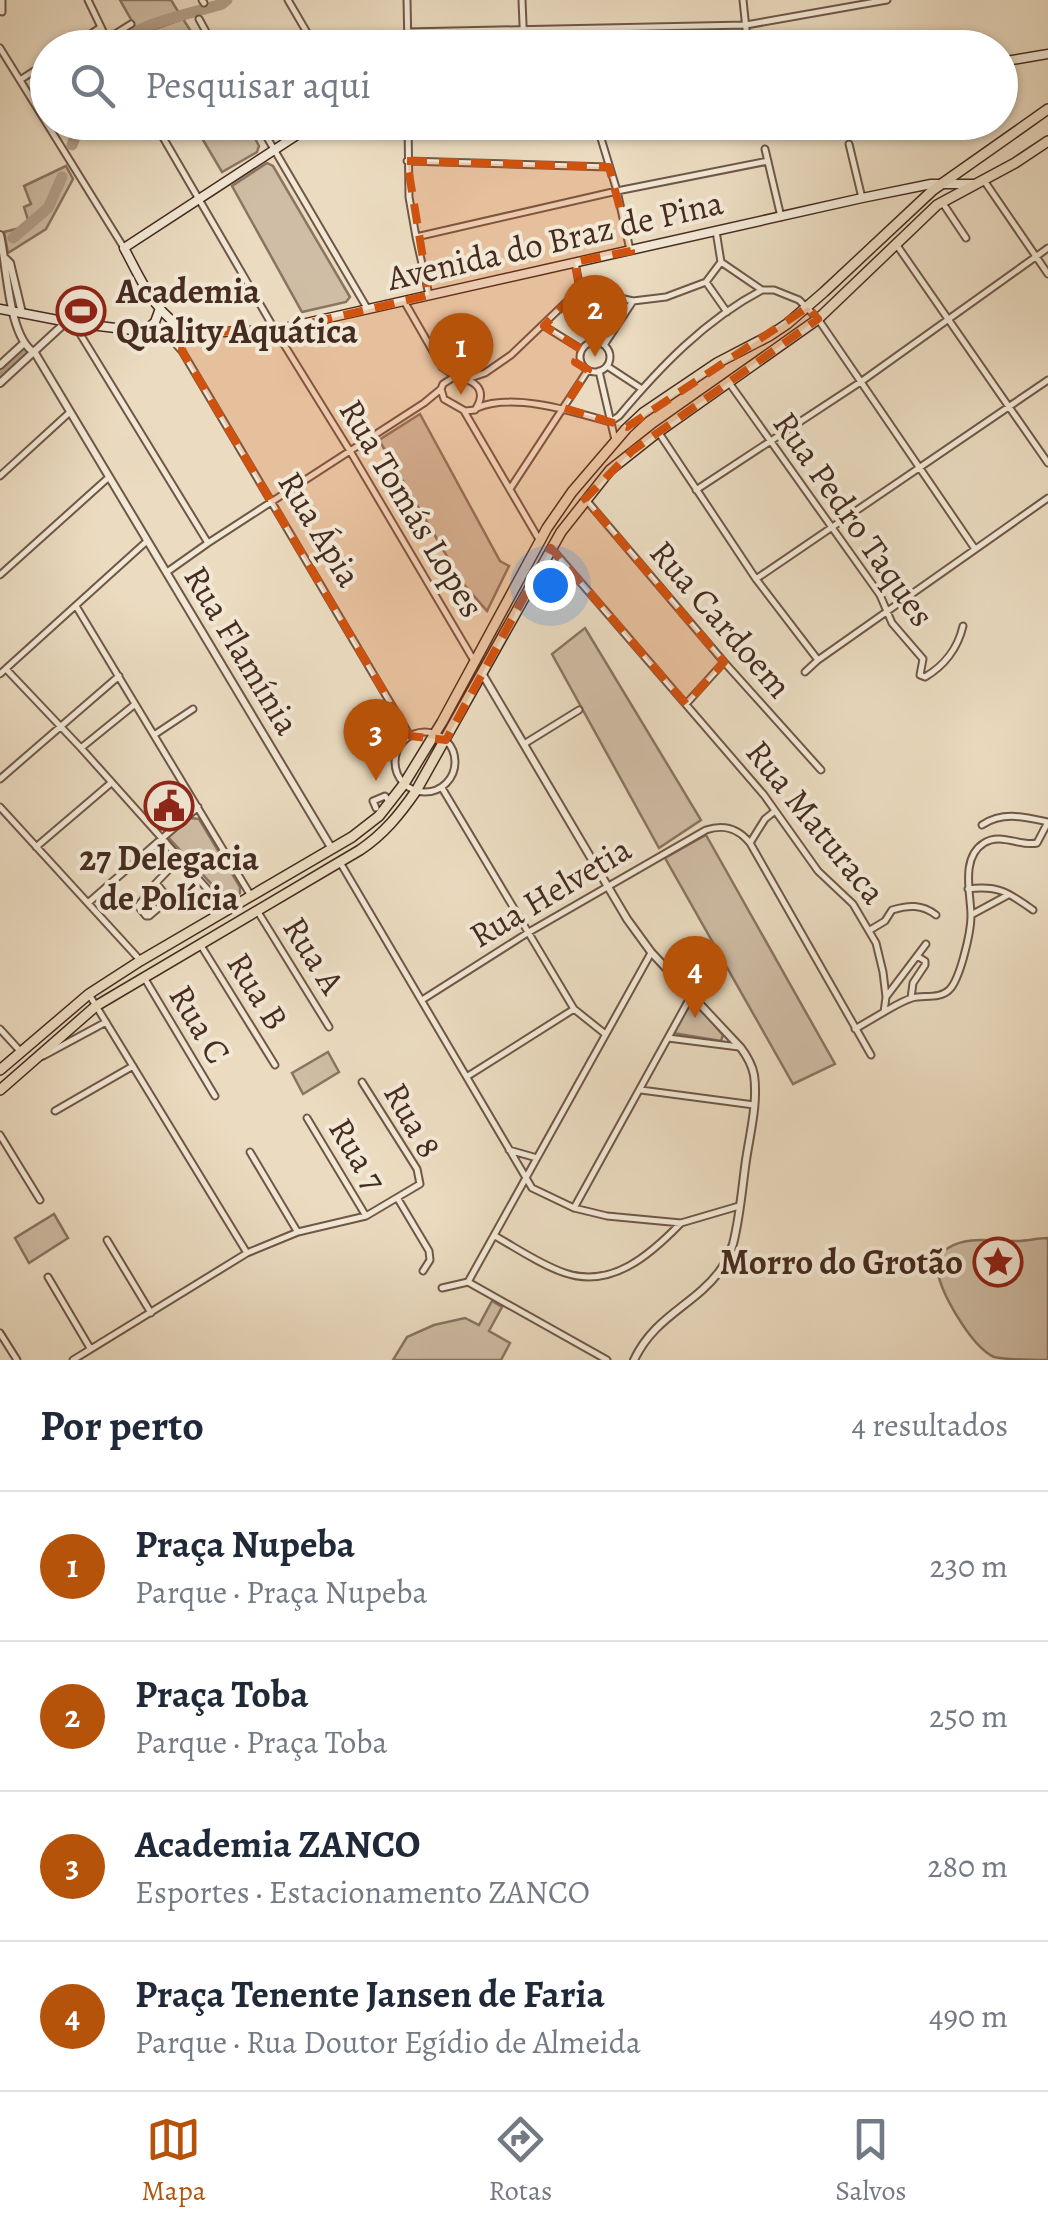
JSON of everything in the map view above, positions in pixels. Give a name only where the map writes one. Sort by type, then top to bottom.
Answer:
[{"type":"main road","points":[[1018,59],[1048,54]]},
{"type":"main road","name":"Avenida do Braz de Pina","points":[[1018,130],[1048,109]]},
{"type":"main road","points":[[188,334],[159,311],[124,248],[290,140]]},
{"type":"main road","name":"Avenida do Braz de Pina","points":[[942,184],[1004,140]]},
{"type":"main road","name":"Avenida do Braz de Pina","points":[[0,309],[70,323],[167,334],[274,330],[862,198],[978,182],[1028,156],[1048,140]]},
{"type":"main road","points":[[0,1090],[96,1006],[241,924],[257,910],[378,836],[416,791],[551,548],[586,499],[620,461],[818,318],[942,202],[978,182]]},
{"type":"main road","points":[[0,1070],[88,994],[363,829],[404,784],[560,507],[615,440],[634,420],[668,396],[717,363],[770,336],[808,307],[942,184]]},
{"type":"main road","points":[[144,332],[155,322],[159,311]]},
{"type":"street","points":[[2,0],[2,12]]},
{"type":"street","points":[[88,0],[103,30]]},
{"type":"street","points":[[288,0],[306,30]]},
{"type":"street","points":[[407,0],[407,30]]},
{"type":"street","points":[[522,0],[524,30],[746,25],[887,0]]},
{"type":"street","points":[[744,0],[746,30]]},
{"type":"street","points":[[199,19],[205,30]]},
{"type":"street","points":[[121,30],[132,24]]},
{"type":"street","points":[[97,30],[102,27]]},
{"type":"street","points":[[0,48],[30,96]]},
{"type":"street","points":[[20,80],[30,74]]},
{"type":"street","points":[[57,140],[124,248]]},
{"type":"street","name":"Rua Tomás Lopes","points":[[164,140],[475,662]]},
{"type":"street","points":[[268,140],[368,310]]},
{"type":"street","points":[[408,140],[408,186],[430,294]]},
{"type":"street","points":[[601,140],[630,251]]},
{"type":"street","points":[[849,144],[862,198]]},
{"type":"street","points":[[765,150],[781,217]]},
{"type":"street","points":[[407,161],[609,167]]},
{"type":"street","points":[[416,237],[768,161]]},
{"type":"street","points":[[978,182],[1048,274]]},
{"type":"street","points":[[942,202],[966,238]]},
{"type":"street","points":[[473,424],[480,381],[485,374],[544,326],[575,292],[580,289],[632,301],[666,298],[706,282],[721,262],[716,231]]},
{"type":"street","points":[[0,238],[10,263],[23,344],[0,365]]},
{"type":"street","points":[[895,244],[1048,463]]},
{"type":"street","points":[[696,490],[862,382],[1048,248]]},
{"type":"street","points":[[575,262],[590,342]]},
{"type":"street","points":[[721,262],[762,290]]},
{"type":"street","points":[[706,282],[727,312]]},
{"type":"street","points":[[610,422],[671,357],[727,312],[762,290],[784,293],[818,318],[974,549]]},
{"type":"street","points":[[404,301],[442,367],[457,378]]},
{"type":"street","points":[[604,345],[632,301]]},
{"type":"street","points":[[0,384],[70,323],[208,543]]},
{"type":"street","points":[[544,326],[582,349]]},
{"type":"street","name":"Rua Ápia","points":[[167,334],[182,351],[410,736]]},
{"type":"street","points":[[182,351],[181,341],[188,334]]},
{"type":"street","points":[[590,342],[604,345],[610,355],[607,366],[600,371],[588,370],[580,361],[582,349],[590,342]]},
{"type":"street","name":"Rua Flamínia","points":[[23,344],[34,353],[110,476],[332,849]]},
{"type":"street","points":[[607,366],[642,389]]},
{"type":"street","points":[[442,367],[443,398],[464,411],[473,424],[540,541]]},
{"type":"street","points":[[510,489],[588,370]]},
{"type":"street","points":[[600,371],[615,440]]},
{"type":"street","points":[[167,572],[424,404],[450,378],[485,374]]},
{"type":"street","points":[[467,379],[476,384],[487,401],[497,404]]},
{"type":"street","points":[[756,579],[1048,380]]},
{"type":"street","name":"Rua Pedro Taques","points":[[729,383],[880,595],[892,623],[923,659],[919,672],[922,677],[931,674],[951,654],[963,626]]},
{"type":"street","points":[[424,404],[448,403]]},
{"type":"street","points":[[464,411],[484,405],[532,404],[564,408],[610,422]]},
{"type":"street","points":[[0,476],[70,412]]},
{"type":"street","points":[[658,432],[756,579],[818,660]]},
{"type":"street","points":[[0,575],[110,476]]},
{"type":"street","points":[[805,672],[1048,498]]},
{"type":"street","name":"Rua Cardoem","points":[[586,499],[820,770]]},
{"type":"street","points":[[148,541],[3,672],[81,748],[227,911]]},
{"type":"street","name":"Rua Maturaca","points":[[551,548],[775,810],[818,871],[845,894],[870,930],[880,956],[886,997],[884,1012]]},
{"type":"street","points":[[76,606],[251,896]]},
{"type":"street","points":[[686,704],[724,662]]},
{"type":"street","points":[[483,675],[627,918],[651,952],[741,1048],[754,1075],[754,1105],[732,1247],[721,1270],[655,1328],[634,1360]]},
{"type":"street","points":[[0,779],[119,676]]},
{"type":"street","points":[[81,748],[134,704]]},
{"type":"street","points":[[154,735],[192,710]]},
{"type":"street","points":[[524,744],[579,710]]},
{"type":"street","points":[[434,734],[451,746],[456,761],[452,776],[434,792],[416,791],[399,778],[394,762],[398,747],[410,736],[434,734]]},
{"type":"street","points":[[36,847],[111,782]]},
{"type":"street","points":[[442,788],[574,1009],[604,1033]]},
{"type":"street","points":[[376,808],[373,800],[385,796],[390,802]]},
{"type":"street","points":[[0,807],[140,961]]},
{"type":"street","points":[[88,904],[198,807]]},
{"type":"street","points":[[750,843],[775,810]]},
{"type":"street","points":[[855,1029],[911,998],[944,994],[951,989],[969,932],[968,889],[978,849],[984,843],[1003,839],[1037,844],[1048,822],[1002,816],[982,826]]},
{"type":"street","name":"Rua Maturaca","points":[[706,830],[734,829],[750,843],[871,1055]]},
{"type":"street","name":"Rua Helvetia","points":[[422,1000],[529,932],[706,830]]},
{"type":"street","points":[[156,883],[169,898],[148,917],[138,906],[156,883],[180,858]]},
{"type":"street","points":[[339,862],[532,1188],[574,1208],[607,1216],[681,1222],[739,1206]]},
{"type":"street","points":[[968,889],[993,887],[1033,910]]},
{"type":"street","points":[[971,914],[1010,894]]},
{"type":"street","points":[[870,930],[885,922],[895,909],[923,907],[936,915]]},
{"type":"street","name":"Rua A","points":[[257,910],[329,1027]]},
{"type":"street","name":"Rua B","points":[[200,944],[275,1064]]},
{"type":"street","points":[[886,997],[926,944]]},
{"type":"street","points":[[468,1282],[651,952]]},
{"type":"street","points":[[911,998],[913,983],[926,965],[918,956]]},
{"type":"street","name":"Rua C","points":[[143,976],[215,1096]]},
{"type":"street","points":[[88,994],[248,1253]]},
{"type":"street","points":[[574,1208],[692,994]]},
{"type":"street","points":[[468,1076],[574,1009]]},
{"type":"street","points":[[35,1059],[106,1022]]},
{"type":"street","points":[[0,1029],[21,1052]]},
{"type":"street","points":[[668,1038],[741,1048]]},
{"type":"street","points":[[55,1112],[132,1066]]},
{"type":"street","name":"Rua 8","points":[[362,1082],[417,1169],[420,1184],[398,1199]]},
{"type":"street","points":[[641,1090],[754,1105]]},
{"type":"street","name":"Rua 7","points":[[307,1118],[366,1216]]},
{"type":"street","points":[[0,1135],[40,1200]]},
{"type":"street","points":[[509,1150],[537,1158]]},
{"type":"street","points":[[250,1152],[298,1232]]},
{"type":"street","points":[[72,1360],[248,1253],[298,1232],[366,1216],[398,1199],[429,1251],[430,1260],[423,1271]]},
{"type":"street","points":[[495,1236],[565,1273],[597,1278],[633,1264],[681,1222]]},
{"type":"street","points":[[107,1240],[151,1313]]},
{"type":"street","points":[[48,1277],[91,1349]]},
{"type":"street","points":[[442,1288],[468,1282],[606,1360]]},
{"type":"street","points":[[0,1334],[16,1360]]},
{"type":"highlighted area","points":[[407,161],[609,167],[631,251],[575,262],[580,289],[544,326],[581,349],[575,362],[588,370],[564,408],[627,427],[808,307],[818,319],[632,451],[585,499],[724,662],[686,704],[551,548],[446,740],[410,736],[182,351],[183,334],[289,328],[429,295]]},
{"type":"shaded area","points":[[120,0],[171,0],[179,13],[136,28]]},
{"type":"shaded area","points":[[183,19],[190,30],[151,30]]},
{"type":"shaded area","points":[[203,140],[256,140],[257,152],[222,172]]},
{"type":"shaded area","points":[[267,163],[273,166],[350,297],[346,302],[302,312],[232,186]]},
{"type":"shaded area","points":[[66,166],[73,179],[46,229],[8,253],[4,232],[29,223],[24,207],[31,204],[24,186]]},
{"type":"shaded area","points":[[420,414],[500,561],[509,566],[487,611],[462,582],[379,440]]},
{"type":"shaded area","points":[[585,628],[701,820],[659,848],[552,654]]},
{"type":"shaded area","points":[[190,818],[199,819],[240,887],[240,893],[229,903],[168,837]]},
{"type":"shaded area","points":[[706,835],[835,1064],[793,1084],[665,858]]},
{"type":"shaded area","points":[[695,1003],[723,1035],[721,1041],[673,1033],[688,1004]]},
{"type":"shaded area","points":[[328,1052],[339,1072],[303,1094],[292,1073]]},
{"type":"shaded area","points":[[54,1214],[68,1238],[29,1263],[15,1238]]},
{"type":"shaded area","points":[[1048,1238],[1048,1360],[994,1357],[976,1342],[950,1304],[939,1278],[939,1259],[948,1248],[964,1242]]},
{"type":"shaded area","points":[[492,1301],[502,1307],[489,1331],[510,1343],[501,1360],[393,1360],[407,1337],[434,1325],[465,1318],[479,1325]]},
{"type":"waterway","points":[[139,30],[227,0]]},
{"type":"waterway","points":[[72,145],[74,140]]},
{"type":"waterway","points":[[13,238],[48,208],[62,177]]},
{"type":"waterway","points":[[0,372],[22,352]]},
{"type":"place","name":"Academia Quality Aquática","points":[[81,311]]},
{"type":"place","name":"Praça Toba","points":[[595,357]]},
{"type":"place","name":"Praça Nupeba","points":[[461,395]]},
{"type":"place","name":"Academia ZANCO","points":[[376,781]]},
{"type":"place","name":"27 Delegacia de Polícia","points":[[169,806]]},
{"type":"place","name":"Praça Tenente Jansen de Faria","points":[[695,1018]]},
{"type":"place","name":"Morro do Grotão","points":[[998,1262]]}]
